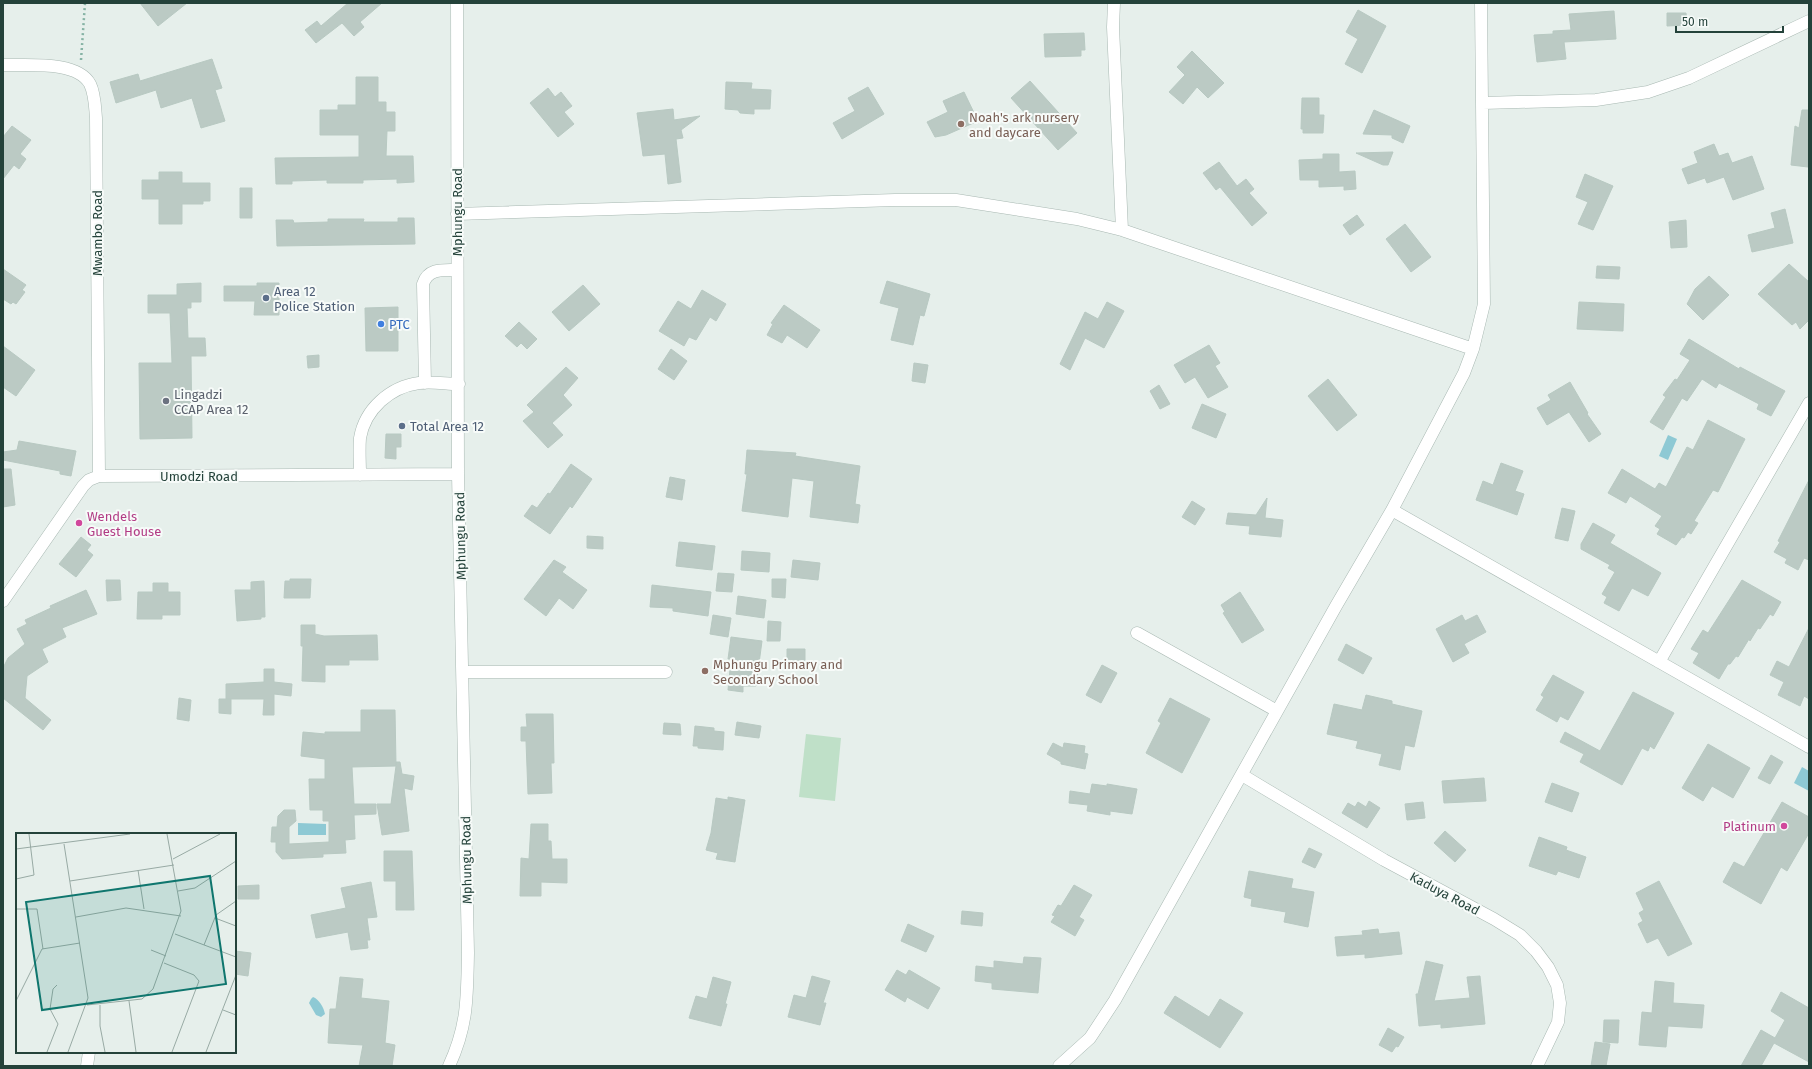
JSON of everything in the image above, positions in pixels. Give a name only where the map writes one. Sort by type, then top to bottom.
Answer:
[{"type":"street","name":"Mphungu Road","points":[[449,1066],[457,1050],[466,1015],[467,987],[458,474],[457,3]]},
{"type":"street","points":[[1114,3],[1113,27],[1122,230]]},
{"type":"street","points":[[1059,1066],[1090,1038],[1103,1020],[1392,510],[1464,373],[1473,349],[1484,304],[1481,3]]},
{"type":"street","points":[[1483,103],[1596,100],[1648,92],[1688,78],[1809,21]]},
{"type":"street","points":[[3,65],[59,67],[80,73]]},
{"type":"street","name":"Mwambo Road","points":[[80,73],[90,84],[93,92],[96,118],[99,476]]},
{"type":"street","points":[[457,214],[894,200],[956,200],[1077,219],[1122,230],[1473,349]]},
{"type":"street","points":[[425,383],[423,284],[426,276],[434,271],[457,270]]},
{"type":"street","points":[[360,475],[360,437],[369,414],[386,396],[407,385],[425,383],[458,384]]},
{"type":"street","points":[[1659,662],[1806,416],[1809,403]]},
{"type":"street","name":"Umodzi Road","points":[[99,476],[458,474]]},
{"type":"street","points":[[3,601],[83,486],[89,480],[99,476]]},
{"type":"street","points":[[1392,510],[1809,747]]},
{"type":"street","points":[[1137,633],[1277,711]]},
{"type":"street","points":[[462,672],[666,672]]},
{"type":"street","name":"Kaduya Road","points":[[1242,774],[1384,860],[1494,919],[1520,935],[1536,951],[1548,967],[1557,985],[1560,1003],[1558,1022],[1537,1066]]},
{"type":"street","points":[[87,1066],[89,1053]]},
{"type":"path","points":[[80,73],[85,3]]},
{"type":"green space","points":[[806,734],[841,738],[835,801],[799,797]]},
{"type":"water","points":[[1668,435],[1677,439],[1668,460],[1659,456]]},
{"type":"water","points":[[1802,767],[1809,771],[1809,791],[1794,783]]},
{"type":"water","points":[[298,823],[326,824],[326,835],[298,835]]},
{"type":"water","points":[[313,997],[324,1009],[325,1014],[321,1017],[316,1015],[309,1003]]},
{"type":"building","points":[[140,3],[187,3],[158,26]]},
{"type":"building","points":[[348,3],[382,3],[360,22],[364,27],[354,36],[342,23],[316,43],[305,30],[317,21],[321,26]]},
{"type":"building","points":[[1358,10],[1386,26],[1362,73],[1345,64],[1358,39],[1346,32]]},
{"type":"building","points":[[1614,11],[1616,39],[1564,42],[1566,59],[1537,62],[1534,35],[1553,34],[1553,31],[1571,30],[1569,14]]},
{"type":"building","points":[[1667,13],[1686,13],[1687,25],[1667,26]]},
{"type":"building","points":[[1084,33],[1085,50],[1081,50],[1081,56],[1045,57],[1044,34]]},
{"type":"building","points":[[1192,51],[1224,83],[1208,98],[1197,87],[1183,104],[1169,92],[1185,75],[1177,67]]},
{"type":"building","points":[[212,59],[222,88],[215,90],[225,121],[201,128],[192,98],[161,108],[156,90],[116,103],[110,82],[138,74],[140,81]]},
{"type":"building","points":[[356,77],[378,77],[378,102],[386,102],[386,112],[395,112],[395,131],[387,131],[386,156],[413,156],[414,182],[397,183],[397,179],[363,180],[363,183],[327,183],[327,180],[292,181],[292,184],[276,184],[275,158],[359,157],[359,135],[320,135],[320,110],[338,110],[338,105],[356,105]]},
{"type":"building","points":[[1030,81],[1077,133],[1058,150],[1011,98]]},
{"type":"building","points":[[726,82],[752,83],[751,89],[771,90],[770,109],[754,109],[754,114],[740,113],[738,110],[725,109]]},
{"type":"building","points":[[868,87],[884,114],[842,139],[833,123],[855,111],[848,98]]},
{"type":"building","points":[[548,88],[555,97],[561,92],[572,106],[564,112],[574,124],[558,137],[530,103]]},
{"type":"building","points":[[964,92],[978,121],[946,135],[935,137],[927,122],[948,112],[943,101]]},
{"type":"building","points":[[1302,98],[1319,98],[1319,115],[1324,115],[1323,133],[1303,133],[1303,129],[1301,129]]},
{"type":"building","points":[[673,109],[674,120],[700,116],[681,130],[683,138],[676,139],[681,182],[668,184],[665,154],[643,156],[637,113]]},
{"type":"building","points":[[1374,110],[1410,126],[1403,143],[1392,138],[1392,135],[1363,134]]},
{"type":"building","points":[[1802,110],[1809,110],[1808,167],[1791,165],[1795,126],[1799,128]]},
{"type":"building","points":[[12,126],[31,140],[20,154],[26,159],[19,169],[14,165],[3,179],[3,137]]},
{"type":"building","points":[[1714,144],[1719,156],[1728,153],[1732,163],[1752,156],[1764,189],[1733,200],[1724,177],[1707,183],[1705,178],[1688,184],[1682,169],[1698,163],[1694,152]]},
{"type":"building","points":[[1393,152],[1388,165],[1383,165],[1356,153]]},
{"type":"building","points":[[1323,154],[1339,154],[1339,172],[1355,171],[1356,189],[1344,190],[1344,186],[1319,187],[1319,180],[1300,180],[1299,160],[1323,159]]},
{"type":"building","points":[[1219,162],[1237,186],[1246,179],[1254,189],[1249,193],[1267,213],[1252,226],[1220,187],[1216,190],[1203,173]]},
{"type":"building","points":[[159,172],[182,172],[182,183],[210,183],[210,201],[203,201],[203,204],[182,204],[182,224],[159,224],[159,199],[142,199],[142,180],[159,180]]},
{"type":"building","points":[[1585,174],[1613,186],[1593,230],[1578,224],[1588,202],[1576,197]]},
{"type":"building","points":[[240,188],[252,188],[252,218],[240,218]]},
{"type":"building","points":[[1785,209],[1793,243],[1752,252],[1748,235],[1775,228],[1771,213]]},
{"type":"building","points":[[1357,215],[1364,225],[1350,235],[1343,225]]},
{"type":"building","points":[[398,218],[414,218],[415,244],[277,246],[276,220],[293,220],[294,223],[328,222],[328,219],[364,219],[363,222],[398,222]]},
{"type":"building","points":[[1686,220],[1687,247],[1671,248],[1669,222]]},
{"type":"building","points":[[1405,224],[1431,257],[1411,272],[1386,239]]},
{"type":"building","points":[[1789,264],[1809,282],[1809,320],[1800,329],[1796,322],[1792,325],[1758,294]]},
{"type":"building","points":[[1597,266],[1620,267],[1619,279],[1596,278]]},
{"type":"building","points":[[3,269],[26,285],[22,290],[25,292],[16,304],[13,302],[11,304],[3,299]]},
{"type":"building","points":[[1709,276],[1729,295],[1703,320],[1687,304],[1695,289]]},
{"type":"building","points":[[887,281],[930,294],[924,316],[920,315],[913,345],[891,340],[899,308],[880,303]]},
{"type":"building","name":"Lingadzi CCAP Area 12","points":[[201,283],[201,302],[191,302],[191,308],[187,308],[188,338],[205,338],[206,356],[191,356],[192,438],[140,439],[139,363],[172,363],[170,313],[148,313],[148,295],[177,295],[177,284]]},
{"type":"building","points":[[257,283],[279,283],[279,315],[254,315],[255,301],[224,301],[224,286],[257,286]]},
{"type":"building","points":[[583,285],[600,304],[569,331],[552,312]]},
{"type":"building","points":[[702,290],[726,304],[716,321],[710,317],[696,340],[689,337],[684,346],[659,331],[678,301],[691,309]]},
{"type":"building","points":[[1107,302],[1124,311],[1104,348],[1085,338],[1070,370],[1060,364],[1085,312],[1098,319]]},
{"type":"building","points":[[1579,302],[1624,304],[1623,331],[1577,329]]},
{"type":"building","points":[[784,305],[820,330],[807,348],[787,335],[782,343],[767,335],[773,324],[771,323]]},
{"type":"building","points":[[398,307],[398,351],[366,351],[365,308]]},
{"type":"building","points":[[519,322],[537,339],[527,349],[521,343],[517,347],[505,336]]},
{"type":"building","points":[[1689,339],[1739,369],[1740,367],[1785,391],[1771,416],[1757,409],[1759,404],[1719,383],[1716,388],[1702,379],[1687,401],[1682,398],[1663,430],[1650,422],[1666,397],[1663,395],[1675,379],[1677,380],[1690,360],[1680,354]]},
{"type":"building","points":[[1209,345],[1220,363],[1215,366],[1228,387],[1208,398],[1195,377],[1185,383],[1174,365]]},
{"type":"building","points":[[3,346],[35,370],[16,396],[3,387]]},
{"type":"building","points":[[671,349],[687,361],[674,380],[658,369]]},
{"type":"building","points":[[319,355],[319,367],[308,368],[307,356]]},
{"type":"building","points":[[914,363],[928,365],[925,383],[912,381]]},
{"type":"building","points":[[566,367],[578,378],[563,395],[572,405],[552,423],[563,435],[548,448],[523,421],[534,412],[527,405]]},
{"type":"building","points":[[1328,379],[1357,415],[1337,431],[1308,396]]},
{"type":"building","points":[[1570,382],[1588,413],[1587,414],[1601,434],[1589,442],[1569,412],[1547,425],[1537,408],[1551,400],[1548,395]]},
{"type":"building","points":[[1159,385],[1170,404],[1160,409],[1150,391]]},
{"type":"building","points":[[1202,404],[1226,414],[1216,438],[1192,428]]},
{"type":"building","points":[[1708,420],[1745,439],[1718,492],[1713,490],[1694,521],[1698,523],[1691,534],[1688,532],[1676,545],[1657,534],[1660,529],[1655,526],[1662,516],[1630,496],[1626,503],[1608,493],[1622,469],[1655,489],[1659,483],[1666,487],[1687,447],[1693,450]]},
{"type":"building","points":[[386,434],[401,434],[401,447],[396,447],[396,459],[385,458]]},
{"type":"building","points":[[19,441],[76,451],[71,476],[60,474],[60,471],[3,460],[3,452],[17,450]]},
{"type":"building","points":[[747,450],[796,453],[795,456],[860,466],[855,504],[860,505],[858,523],[810,517],[814,481],[792,478],[788,517],[742,511],[747,474],[745,474]]},
{"type":"building","points":[[1501,463],[1523,471],[1515,491],[1524,494],[1517,515],[1476,500],[1483,481],[1493,485]]},
{"type":"building","points":[[571,464],[592,479],[572,508],[570,506],[550,534],[524,516],[532,505],[537,508],[548,493],[550,494]]},
{"type":"building","points":[[3,469],[11,469],[15,505],[3,507]]},
{"type":"building","points":[[670,477],[685,480],[682,500],[666,497]]},
{"type":"building","points":[[1809,480],[1809,560],[1804,558],[1798,570],[1785,563],[1787,559],[1774,552],[1780,542],[1778,541]]},
{"type":"building","points":[[1267,498],[1265,518],[1283,520],[1281,537],[1249,534],[1250,526],[1226,524],[1228,513],[1256,515]]},
{"type":"building","points":[[1192,501],[1205,509],[1195,525],[1182,517]]},
{"type":"building","points":[[1562,508],[1575,511],[1568,541],[1555,538]]},
{"type":"building","points":[[1593,523],[1615,535],[1610,543],[1661,573],[1648,596],[1632,588],[1619,611],[1604,603],[1607,597],[1602,594],[1615,572],[1608,568],[1610,565],[1581,549],[1581,544]]},
{"type":"building","points":[[587,536],[603,537],[603,549],[587,548]]},
{"type":"building","points":[[81,537],[91,545],[87,550],[93,555],[76,577],[59,564]]},
{"type":"building","points":[[679,542],[715,546],[712,570],[676,566]]},
{"type":"building","points":[[742,551],[770,553],[769,572],[741,570]]},
{"type":"building","points":[[554,560],[566,567],[562,572],[587,590],[573,609],[559,598],[546,616],[524,599]]},
{"type":"building","points":[[793,560],[820,563],[818,580],[791,577]]},
{"type":"building","points":[[718,573],[734,574],[732,592],[716,591]]},
{"type":"building","points":[[290,579],[311,579],[310,598],[284,598],[285,581],[290,581]]},
{"type":"building","points":[[772,579],[786,579],[785,598],[772,597]]},
{"type":"building","points":[[106,580],[120,580],[121,600],[107,601]]},
{"type":"building","points":[[1742,580],[1781,602],[1773,616],[1770,614],[1760,629],[1758,628],[1738,657],[1736,656],[1730,664],[1728,664],[1719,679],[1693,663],[1699,653],[1691,649],[1703,630],[1708,633]]},
{"type":"building","points":[[264,581],[265,617],[261,617],[261,619],[237,621],[235,590],[251,590],[251,582]]},
{"type":"building","points":[[153,583],[168,583],[168,592],[180,592],[180,615],[162,615],[162,619],[137,619],[138,592],[153,592]]},
{"type":"building","points":[[652,585],[711,592],[708,616],[673,611],[673,608],[650,607]]},
{"type":"building","points":[[86,590],[97,614],[62,628],[66,637],[42,649],[48,662],[27,676],[25,698],[51,720],[43,730],[3,698],[3,668],[8,658],[25,644],[17,629],[27,624],[25,620],[51,608],[50,606]]},
{"type":"building","points":[[1240,592],[1264,630],[1242,643],[1223,613],[1225,612],[1221,605]]},
{"type":"building","points":[[738,596],[766,600],[764,618],[736,614]]},
{"type":"building","points":[[713,615],[731,618],[728,637],[710,634]]},
{"type":"building","points":[[1462,615],[1465,621],[1477,615],[1486,632],[1464,644],[1469,653],[1453,662],[1436,629]]},
{"type":"building","points":[[768,621],[781,622],[780,641],[767,641]]},
{"type":"building","points":[[301,625],[315,625],[315,634],[324,636],[377,635],[378,660],[349,660],[349,665],[325,665],[325,682],[302,681],[303,646],[301,646]]},
{"type":"building","points":[[1809,628],[1809,699],[1804,696],[1800,706],[1778,695],[1784,682],[1770,675],[1777,661],[1789,667]]},
{"type":"building","points":[[731,637],[762,641],[756,686],[743,686],[743,692],[728,690],[731,659],[728,659]]},
{"type":"building","points":[[1346,644],[1372,658],[1363,674],[1338,660]]},
{"type":"building","points":[[787,649],[805,649],[805,662],[787,662]]},
{"type":"building","points":[[1102,665],[1117,673],[1101,703],[1086,695]]},
{"type":"building","points":[[264,669],[274,669],[274,682],[292,684],[291,696],[274,694],[274,715],[263,715],[264,699],[226,699],[226,684],[264,682]]},
{"type":"building","points":[[1553,675],[1584,692],[1568,720],[1560,716],[1557,722],[1536,710],[1544,697],[1541,695]]},
{"type":"building","points":[[1633,692],[1674,713],[1654,749],[1650,746],[1648,751],[1642,748],[1622,785],[1580,762],[1584,754],[1560,742],[1565,732],[1600,751]]},
{"type":"building","points":[[1366,695],[1392,701],[1392,704],[1422,711],[1414,747],[1405,745],[1400,770],[1379,765],[1382,754],[1356,748],[1358,741],[1327,734],[1334,704],[1362,710]]},
{"type":"building","points":[[179,698],[191,700],[189,721],[177,719]]},
{"type":"building","points":[[1170,698],[1210,719],[1182,773],[1146,753],[1161,723],[1158,721]]},
{"type":"building","points":[[219,699],[231,699],[231,714],[219,713]]},
{"type":"building","points":[[361,710],[395,710],[396,765],[396,762],[400,762],[402,774],[414,776],[412,790],[404,788],[409,831],[382,835],[377,804],[391,804],[396,766],[352,767],[354,804],[376,804],[376,814],[354,815],[355,839],[345,840],[346,853],[323,854],[323,857],[282,859],[276,852],[276,842],[271,842],[272,827],[277,827],[278,816],[284,810],[295,810],[296,821],[289,827],[289,844],[329,842],[329,821],[323,821],[323,810],[310,810],[309,779],[325,779],[325,759],[301,756],[303,732],[325,734],[325,732],[361,732]]},
{"type":"building","points":[[526,714],[553,714],[554,763],[551,763],[552,793],[528,794],[526,741],[521,741],[521,727],[527,727]]},
{"type":"building","points":[[737,722],[761,726],[759,738],[735,735]]},
{"type":"building","points":[[664,723],[680,724],[681,735],[663,734]]},
{"type":"building","points":[[695,726],[714,728],[714,731],[724,732],[723,750],[698,748],[698,746],[693,746]]},
{"type":"building","points":[[1053,743],[1063,748],[1064,743],[1085,746],[1084,753],[1088,754],[1085,769],[1061,764],[1061,762],[1047,754]]},
{"type":"building","points":[[1708,744],[1750,768],[1733,798],[1712,786],[1703,801],[1682,788]]},
{"type":"building","points":[[1771,755],[1783,762],[1770,784],[1758,778]]},
{"type":"building","points":[[1484,778],[1486,801],[1444,803],[1442,781]]},
{"type":"building","points":[[1552,783],[1579,793],[1572,812],[1545,802]]},
{"type":"building","points":[[1092,784],[1107,786],[1107,784],[1137,789],[1132,814],[1110,811],[1110,815],[1087,811],[1088,805],[1069,803],[1070,791],[1090,794]]},
{"type":"building","points":[[728,797],[745,800],[735,862],[716,859],[718,853],[706,850],[711,833],[716,798],[728,800]]},
{"type":"building","points":[[1369,801],[1380,808],[1367,828],[1342,813],[1348,803],[1355,807],[1358,802],[1366,807]]},
{"type":"building","points":[[1423,802],[1425,818],[1407,820],[1405,804]]},
{"type":"building","points":[[1782,802],[1809,817],[1809,833],[1787,871],[1781,867],[1761,904],[1723,882],[1734,862],[1744,867]]},
{"type":"building","points":[[531,824],[548,824],[548,841],[551,841],[552,859],[567,859],[567,883],[541,882],[541,896],[520,896],[521,858],[529,859]]},
{"type":"building","points":[[1445,831],[1466,850],[1455,862],[1434,843]]},
{"type":"building","points":[[1539,837],[1567,847],[1566,850],[1586,857],[1579,878],[1558,871],[1556,875],[1529,866]]},
{"type":"building","points":[[1309,848],[1322,854],[1315,868],[1302,862]]},
{"type":"building","points":[[384,851],[412,851],[414,910],[396,910],[396,881],[384,881]]},
{"type":"building","points":[[1249,871],[1293,879],[1291,888],[1314,892],[1308,927],[1284,922],[1286,912],[1251,906],[1252,899],[1244,897]]},
{"type":"building","points":[[1659,881],[1692,944],[1668,956],[1658,938],[1647,943],[1638,924],[1643,921],[1639,913],[1644,910],[1636,893]]},
{"type":"building","points":[[371,882],[377,917],[367,918],[370,940],[367,940],[368,948],[351,950],[348,932],[316,938],[311,915],[346,908],[341,888]]},
{"type":"building","points":[[259,885],[259,899],[238,899],[238,886]]},
{"type":"building","points":[[1074,885],[1092,895],[1079,917],[1084,920],[1075,936],[1051,922],[1055,916],[1052,915],[1058,905],[1061,906]]},
{"type":"building","points":[[962,911],[983,913],[982,926],[961,924]]},
{"type":"building","points":[[908,924],[934,936],[926,952],[901,941]]},
{"type":"building","points":[[1378,929],[1379,934],[1399,932],[1402,954],[1365,958],[1365,954],[1337,956],[1335,937],[1363,935],[1362,931]]},
{"type":"building","points":[[236,951],[251,953],[248,976],[236,974]]},
{"type":"building","points":[[1024,957],[1041,958],[1038,993],[992,989],[992,983],[975,981],[976,966],[994,968],[994,961],[1023,964]]},
{"type":"building","points":[[1426,961],[1443,965],[1434,1001],[1470,998],[1467,977],[1480,976],[1485,1024],[1441,1028],[1441,1024],[1419,1026],[1416,994],[1418,994]]},
{"type":"building","points":[[897,970],[906,975],[909,970],[940,988],[928,1009],[907,997],[905,1002],[885,990]]},
{"type":"building","points":[[812,976],[830,981],[823,1003],[826,1003],[820,1025],[788,1017],[794,995],[806,998]]},
{"type":"building","points":[[340,977],[363,979],[361,998],[389,1001],[385,1043],[395,1045],[392,1066],[359,1066],[363,1045],[328,1043],[330,1009],[336,1009]]},
{"type":"building","points":[[713,977],[731,982],[721,1026],[689,1018],[696,996],[707,999]]},
{"type":"building","points":[[1655,981],[1674,983],[1673,1003],[1704,1005],[1702,1028],[1668,1026],[1666,1047],[1639,1045],[1642,1012],[1652,1013]]},
{"type":"building","points":[[1781,992],[1809,1008],[1809,1062],[1774,1043],[1761,1066],[1741,1066],[1761,1030],[1775,1038],[1785,1020],[1771,1011]]},
{"type":"building","points":[[1175,996],[1209,1017],[1220,999],[1243,1013],[1220,1048],[1164,1013]]},
{"type":"building","points":[[1604,1020],[1619,1020],[1618,1043],[1603,1042]]},
{"type":"building","points":[[1388,1028],[1404,1037],[1398,1047],[1396,1046],[1392,1052],[1379,1045]]},
{"type":"building","points":[[1595,1042],[1610,1044],[1606,1066],[1591,1066]]},
{"type":"place","name":"Noah's ark nursery and daycare","points":[[961,124]]},
{"type":"place","name":"Area 12 Police Station","points":[[266,298]]},
{"type":"place","name":"PTC","points":[[381,324]]},
{"type":"place","name":"Lingadzi CCAP Area 12","points":[[166,401]]},
{"type":"place","name":"Total Area 12","points":[[402,426]]},
{"type":"place","name":"Wendels Guest House","points":[[79,523]]},
{"type":"place","name":"Mphungu Primary and Secondary School","points":[[705,671]]},
{"type":"place","name":"Platinum","points":[[1784,826]]}]
